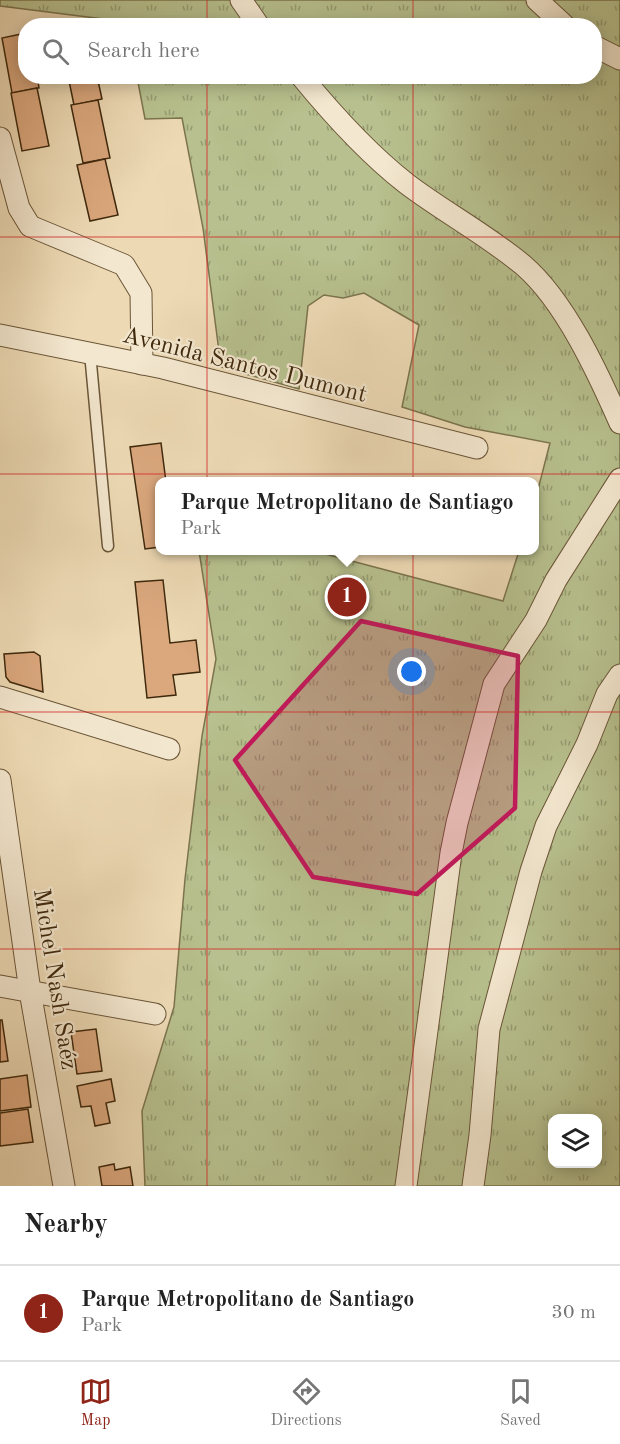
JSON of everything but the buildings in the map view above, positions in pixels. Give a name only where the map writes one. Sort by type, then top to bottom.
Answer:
[{"type":"street","points":[[241,0],[253,18]]},
{"type":"street","points":[[537,0],[556,18]]},
{"type":"street","points":[[602,50],[620,59]]},
{"type":"street","points":[[308,84],[372,155],[407,184],[523,266],[552,297],[573,329],[620,423]]},
{"type":"street","points":[[0,138],[19,208],[30,226],[124,265],[141,293],[142,364]]},
{"type":"street","name":"Avenida Santos Dumont","points":[[0,335],[142,364],[477,448]]},
{"type":"street","points":[[406,1186],[451,853],[494,684],[536,620],[556,580],[620,478]]},
{"type":"street","points":[[473,1186],[489,1029],[531,871],[546,826],[587,744],[607,694],[620,675]]},
{"type":"street","points":[[0,697],[169,749]]},
{"type":"street","name":"Michel Nash Saéz","points":[[0,780],[30,991],[64,1186]]},
{"type":"street","points":[[0,986],[155,1014]]},
{"type":"lane","points":[[90,353],[108,546]]},
{"type":"highlighted area","points":[[361,621],[518,656],[515,808],[417,894],[313,877],[235,760]]},
{"type":"green space","points":[[0,0],[620,0],[620,1186],[145,1186],[142,1111],[174,1007],[185,879],[202,736],[216,659],[200,555],[329,555],[503,601],[518,555],[539,555],[539,486],[550,443],[465,427],[402,407],[419,325],[364,293],[343,298],[324,295],[308,306],[299,389],[221,367],[203,228],[182,118],[145,119],[138,84],[602,84],[602,18],[95,18],[0,6]]},
{"type":"place","name":"Parque Metropolitano de Santiago","points":[[347,597]]}]
